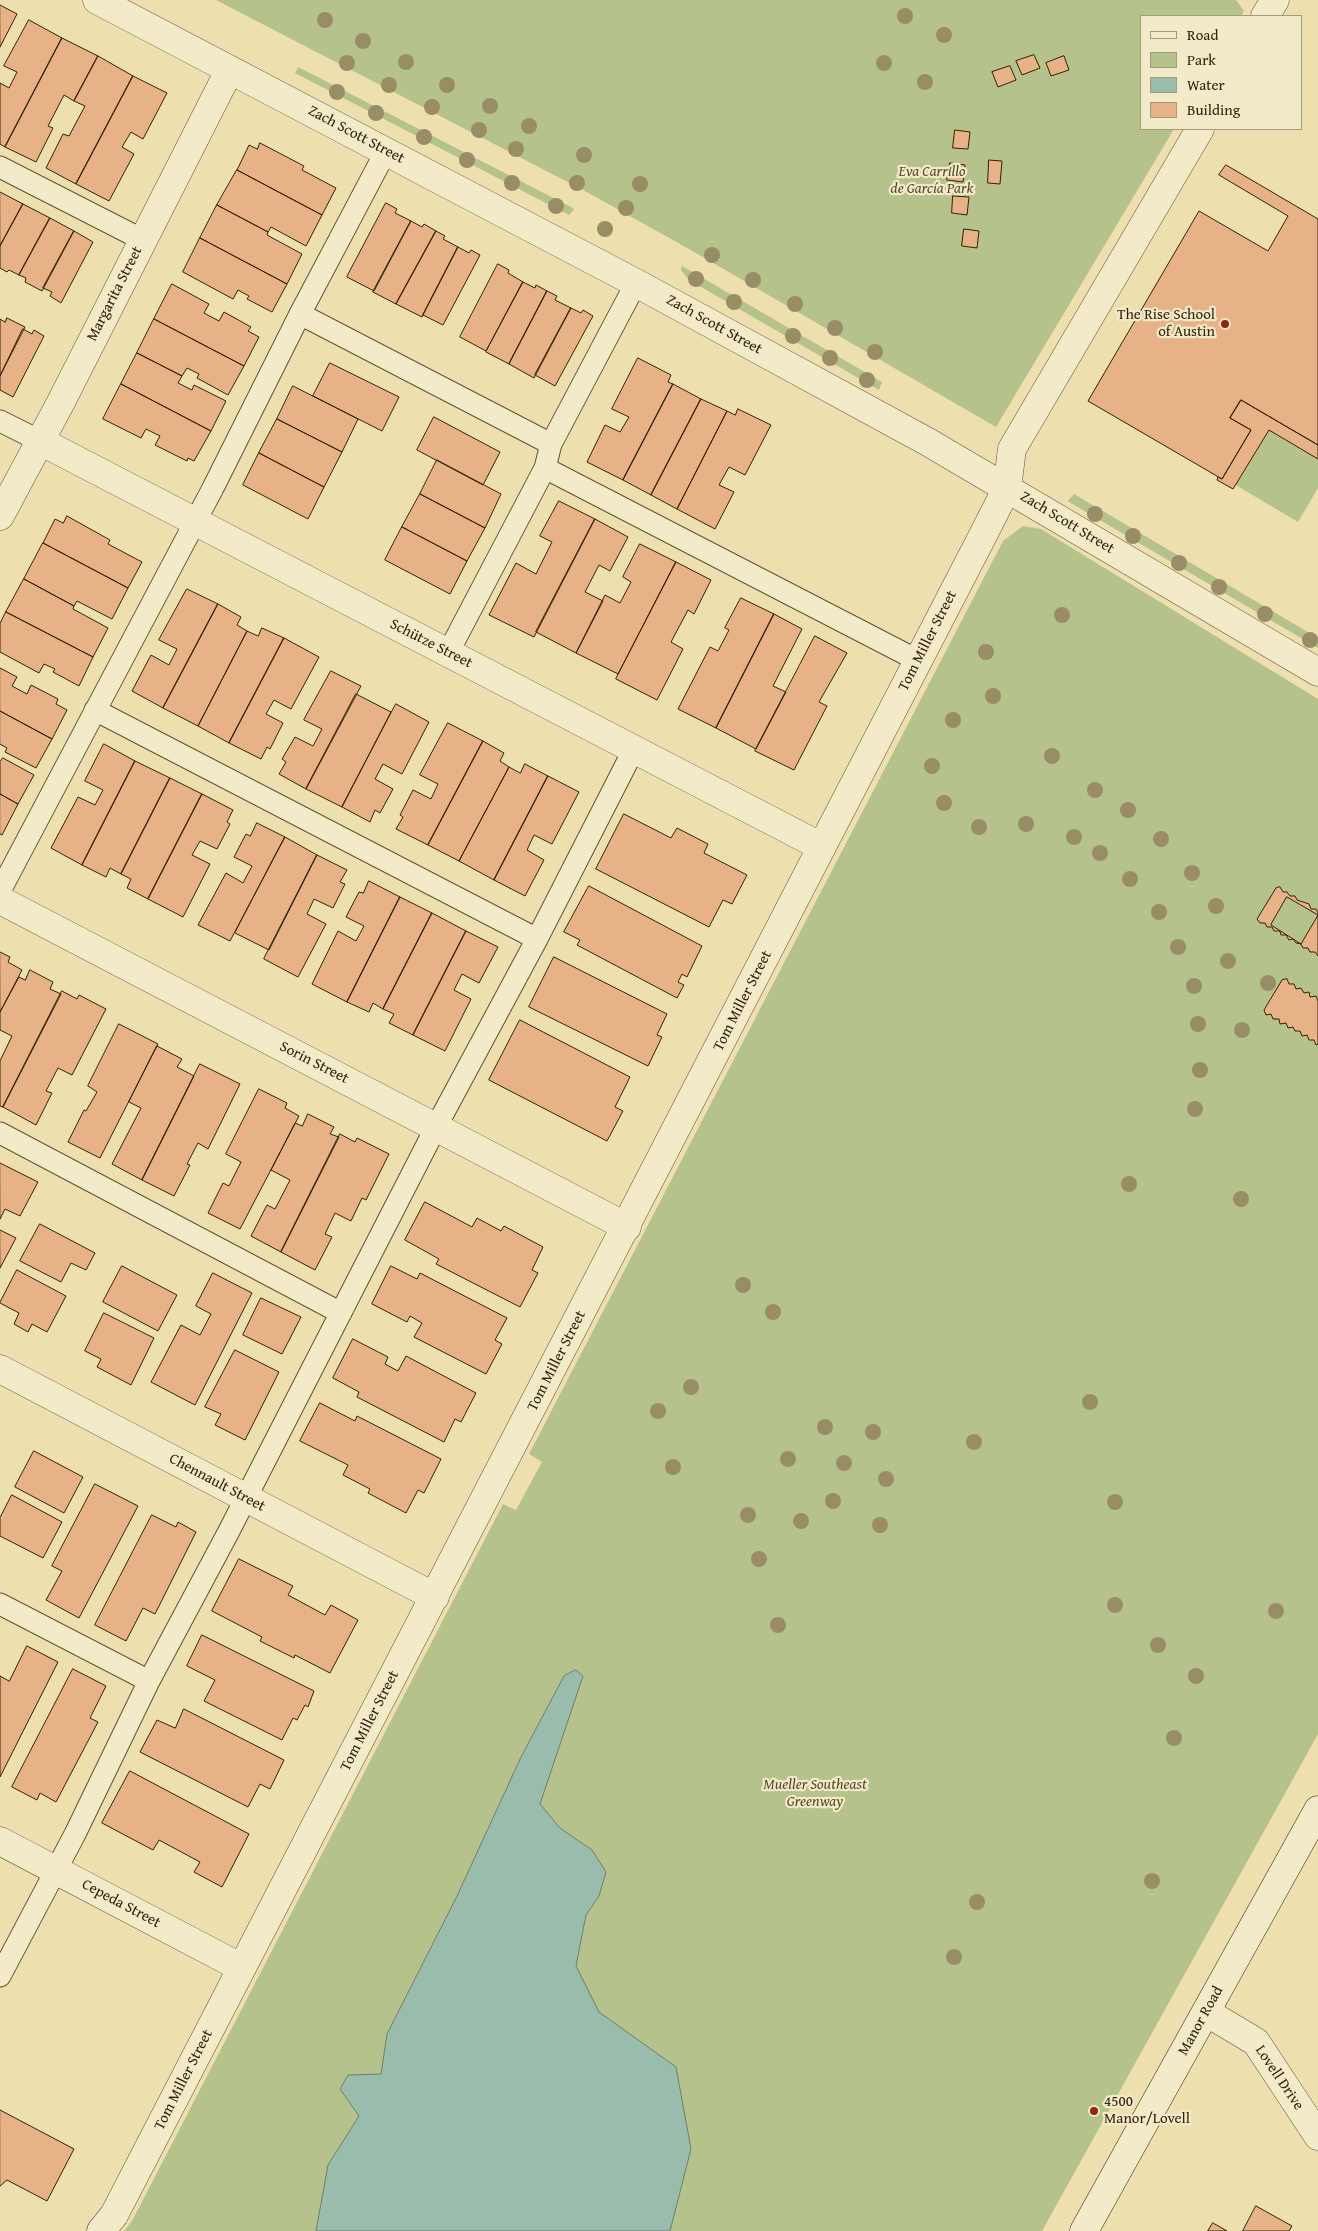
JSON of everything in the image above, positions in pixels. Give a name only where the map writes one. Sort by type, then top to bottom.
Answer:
[{"type":"street","name":"Zach Scott Street","points":[[97,0],[229,71],[636,282],[1007,488],[1318,672]]},
{"type":"street","points":[[1266,15],[1274,0]]},
{"type":"street","name":"Margarita Street","points":[[0,516],[40,442],[229,71]]},
{"type":"street","points":[[1007,488],[1012,449],[1199,130]]},
{"type":"street","name":"Schütze Street","points":[[40,442],[822,847]]},
{"type":"street","name":"Tom Miller Street","points":[[101,2231],[114,2215],[1007,488]]},
{"type":"street","name":"Sorin Street","points":[[0,900],[627,1226]]},
{"type":"street","name":"Chennault Street","points":[[0,1369],[435,1597]]},
{"type":"street","name":"Manor Road","points":[[1084,2231],[1318,1810]]},
{"type":"street","name":"Cepeda Street","points":[[0,1841],[242,1968]]},
{"type":"street","name":"Lovell Drive","points":[[1206,2012],[1256,2042],[1318,2136]]},
{"type":"lane","points":[[0,891],[195,521],[300,314],[386,151]]},
{"type":"lane","points":[[0,167],[143,240]]},
{"type":"lane","points":[[448,653],[545,468],[551,444],[636,282]]},
{"type":"lane","points":[[300,314],[551,444]]},
{"type":"lane","points":[[0,421],[40,442]]},
{"type":"lane","points":[[545,468],[917,660]]},
{"type":"lane","points":[[95,710],[537,939]]},
{"type":"lane","points":[[0,1976],[56,1870],[149,1681],[436,1127],[537,939],[634,749]]},
{"type":"lane","points":[[0,1133],[341,1313]]},
{"type":"lane","points":[[0,1604],[149,1681]]},
{"type":"green space","name":"Eva Carrillo de García Park","points":[[216,0],[1236,0],[1244,11],[1242,15],[1140,15],[1140,130],[1173,130],[996,427],[689,249],[583,190]]},
{"type":"green space","points":[[298,67],[574,209],[569,215],[295,73]]},
{"type":"green space","points":[[682,266],[882,382],[879,390],[689,280],[681,270]]},
{"type":"green space","points":[[1241,400],[1318,445],[1318,488],[1298,522],[1229,481]]},
{"type":"green space","points":[[1074,494],[1318,638],[1318,648],[1069,502]]},
{"type":"green space","name":"Mueller Southeast Greenway","points":[[1023,526],[1041,529],[1318,699],[1318,1734],[1042,2231],[124,2231],[132,2221],[503,1504],[516,1510],[542,1462],[529,1454],[1003,541]]},
{"type":"water","points":[[576,1670],[583,1676],[540,1804],[560,1828],[592,1850],[606,1872],[599,1896],[586,1915],[576,1966],[599,2012],[676,2067],[691,2149],[670,2231],[316,2231],[328,2165],[359,2116],[340,2089],[348,2075],[381,2074],[387,2034],[457,1896],[521,1757],[564,1676]]},
{"type":"building","points":[[0,5],[17,14],[0,47]]},
{"type":"building","points":[[29,20],[62,38],[5,147],[0,144],[0,83],[9,88],[17,72],[4,66]]},
{"type":"building","points":[[62,38],[98,56],[74,101],[64,95],[48,126],[53,128],[36,162],[5,147]]},
{"type":"building","points":[[1034,55],[1040,68],[1022,75],[1016,61]]},
{"type":"building","points":[[98,56],[133,76],[76,184],[46,168],[63,134],[69,136],[85,106],[74,101]]},
{"type":"building","points":[[1064,56],[1069,70],[1051,76],[1046,63]]},
{"type":"building","points":[[1010,66],[1016,80],[998,87],[992,72]]},
{"type":"building","points":[[133,76],[167,93],[143,139],[131,132],[122,147],[134,154],[109,201],[76,184]]},
{"type":"building","points":[[955,130],[970,132],[968,149],[953,148]]},
{"type":"building","points":[[260,143],[304,166],[302,170],[336,188],[322,215],[237,170],[249,145],[257,149]]},
{"type":"building","points":[[989,160],[1002,161],[1000,184],[988,183]]},
{"type":"building","points":[[950,163],[965,165],[963,182],[947,180]]},
{"type":"building","name":"The Rise School of Austin","points":[[1226,165],[1318,219],[1318,445],[1241,400],[1230,418],[1251,430],[1222,479],[1088,401],[1199,211],[1268,251],[1288,216],[1219,175]]},
{"type":"building","points":[[237,170],[322,215],[306,246],[271,227],[268,232],[217,205]]},
{"type":"building","points":[[0,192],[23,204],[0,246]]},
{"type":"building","points":[[953,196],[969,197],[967,215],[952,213]]},
{"type":"building","points":[[386,203],[397,209],[395,213],[411,221],[374,291],[347,277]]},
{"type":"building","points":[[23,204],[50,218],[19,275],[0,268],[0,246]]},
{"type":"building","points":[[217,205],[268,232],[267,235],[302,254],[287,284],[200,238]]},
{"type":"building","points":[[50,218],[74,231],[42,291],[25,282],[26,278],[19,275]]},
{"type":"building","points":[[411,221],[422,227],[424,224],[436,231],[396,304],[373,292]]},
{"type":"building","points":[[964,229],[979,231],[977,248],[962,246]]},
{"type":"building","points":[[74,231],[93,242],[61,303],[50,296],[52,292],[43,288]]},
{"type":"building","points":[[436,231],[445,236],[443,239],[458,247],[422,317],[396,304]]},
{"type":"building","points":[[200,238],[287,284],[272,312],[247,299],[249,296],[238,290],[233,299],[183,272]]},
{"type":"building","points":[[458,247],[469,253],[471,250],[480,255],[443,325],[423,315]]},
{"type":"building","points":[[498,264],[509,270],[508,273],[523,282],[486,351],[460,337]]},
{"type":"building","points":[[523,282],[535,288],[536,285],[547,291],[509,364],[486,352]]},
{"type":"building","points":[[172,284],[209,304],[204,313],[219,321],[224,312],[251,327],[248,331],[259,337],[244,366],[154,319]]},
{"type":"building","points":[[547,291],[557,296],[555,300],[571,308],[534,378],[509,364]]},
{"type":"building","points":[[571,308],[581,313],[583,310],[593,316],[555,386],[535,375]]},
{"type":"building","points":[[7,318],[25,327],[0,376],[0,319],[5,322]]},
{"type":"building","points":[[154,319],[244,366],[228,395],[197,378],[199,374],[187,368],[182,376],[137,353]]},
{"type":"building","points":[[23,329],[32,334],[34,330],[44,336],[13,397],[0,390],[0,376]]},
{"type":"building","points":[[137,353],[182,376],[178,383],[192,390],[194,385],[226,401],[211,431],[121,384]]},
{"type":"building","points":[[638,358],[671,375],[668,382],[673,384],[623,480],[587,462],[605,425],[620,432],[629,417],[612,409]]},
{"type":"building","points":[[330,363],[399,397],[382,431],[313,396]]},
{"type":"building","points":[[121,384],[211,431],[194,461],[188,458],[187,461],[155,445],[160,436],[146,429],[141,438],[103,419]]},
{"type":"building","points":[[673,384],[701,399],[651,495],[623,480]]},
{"type":"building","points":[[293,386],[358,419],[342,452],[277,419]]},
{"type":"building","points":[[701,399],[727,411],[677,509],[651,495]]},
{"type":"building","points":[[1241,400],[1318,445],[1318,459],[1269,430],[1233,489],[1217,480],[1218,477],[1222,479],[1251,430],[1230,418]]},
{"type":"building","points":[[738,409],[771,425],[745,475],[729,467],[719,485],[734,492],[715,529],[677,509],[727,411],[735,415]]},
{"type":"building","points":[[434,417],[500,452],[483,485],[417,450]]},
{"type":"building","points":[[277,419],[342,452],[324,487],[259,453]]},
{"type":"building","points":[[259,453],[324,487],[308,519],[243,485]]},
{"type":"building","points":[[437,460],[501,494],[485,528],[420,494]]},
{"type":"building","points":[[420,494],[485,528],[467,561],[402,527]]},
{"type":"building","points":[[559,501],[595,519],[534,637],[489,615],[516,563],[536,574],[552,542],[540,536]]},
{"type":"building","points":[[67,516],[110,540],[108,544],[142,562],[128,588],[43,543],[55,519],[63,523]]},
{"type":"building","points":[[595,519],[628,537],[610,571],[599,565],[585,592],[603,601],[576,653],[536,632]]},
{"type":"building","points":[[402,527],[467,561],[450,594],[385,560]]},
{"type":"building","points":[[43,543],[128,588],[112,619],[77,601],[74,606],[24,579]]},
{"type":"building","points":[[640,544],[676,562],[618,674],[576,653],[605,595],[620,603],[631,582],[623,577]]},
{"type":"building","points":[[676,562],[711,580],[694,614],[688,610],[671,642],[683,649],[657,700],[616,679]]},
{"type":"building","points":[[24,579],[74,606],[73,609],[108,628],[93,657],[6,612]]},
{"type":"building","points":[[187,589],[218,604],[163,708],[132,691],[151,655],[169,665],[177,649],[159,640]]},
{"type":"building","points":[[741,598],[774,614],[716,728],[678,709],[710,647],[718,651],[729,630],[725,628]]},
{"type":"building","points":[[218,604],[241,617],[237,625],[247,631],[198,726],[163,708]]},
{"type":"building","points":[[6,612],[93,657],[79,686],[53,672],[55,669],[44,664],[39,673],[0,652],[0,624]]},
{"type":"building","points":[[774,614],[802,629],[773,686],[786,692],[756,749],[716,728]]},
{"type":"building","points":[[262,628],[284,638],[229,743],[198,726],[247,631],[258,636]]},
{"type":"building","points":[[815,636],[847,653],[819,702],[827,706],[794,770],[755,751]]},
{"type":"building","points":[[284,638],[319,657],[291,709],[274,700],[266,714],[283,723],[270,749],[267,747],[261,759],[229,743]]},
{"type":"building","points":[[0,668],[17,677],[12,686],[27,694],[31,685],[58,699],[56,704],[67,710],[52,739],[0,711]]},
{"type":"building","points":[[331,671],[361,686],[306,789],[279,774],[286,762],[282,759],[295,737],[313,746],[322,729],[304,720]]},
{"type":"building","points":[[356,694],[391,712],[342,807],[306,789]]},
{"type":"building","points":[[396,704],[429,722],[402,774],[383,764],[375,779],[393,789],[380,813],[375,810],[370,822],[342,807]]},
{"type":"building","points":[[0,711],[52,739],[36,768],[5,752],[7,748],[0,744]]},
{"type":"building","points":[[448,723],[483,741],[428,845],[396,829],[403,817],[400,815],[413,790],[431,799],[438,784],[420,775]]},
{"type":"building","points":[[483,741],[504,753],[500,761],[509,767],[459,861],[428,845]]},
{"type":"building","points":[[104,744],[135,761],[82,865],[51,848],[78,797],[95,805],[103,790],[85,781]]},
{"type":"building","points":[[3,758],[34,775],[18,804],[0,794],[0,762]]},
{"type":"building","points":[[135,761],[170,778],[121,874],[110,868],[106,877],[82,865]]},
{"type":"building","points":[[525,764],[548,776],[494,880],[459,861],[509,767],[520,773]]},
{"type":"building","points":[[548,776],[579,792],[552,844],[534,835],[527,850],[544,860],[525,896],[494,880]]},
{"type":"building","points":[[170,778],[202,794],[148,899],[127,888],[131,879],[121,874]]},
{"type":"building","points":[[0,794],[18,804],[2,835],[0,834]]},
{"type":"building","points":[[202,794],[233,810],[227,822],[230,824],[217,849],[200,841],[192,855],[210,864],[183,917],[148,899]]},
{"type":"building","points":[[624,814],[671,838],[677,828],[708,844],[704,853],[747,875],[732,904],[723,900],[709,927],[596,869]]},
{"type":"building","points":[[257,823],[285,837],[230,941],[198,925],[226,873],[243,883],[252,866],[234,857],[246,834],[250,836]]},
{"type":"building","points":[[285,837],[317,855],[269,950],[235,933]]},
{"type":"building","points":[[317,855],[347,870],[340,882],[345,884],[333,908],[314,899],[307,914],[326,924],[298,977],[264,959]]},
{"type":"building","points":[[369,881],[400,897],[347,1002],[312,984],[338,931],[356,941],[364,926],[346,917],[359,892],[363,893]]},
{"type":"building","points":[[589,886],[702,946],[687,977],[682,974],[678,982],[684,985],[677,998],[577,945],[580,940],[564,932]]},
{"type":"building","points":[[1280,887],[1283,892],[1287,892],[1290,896],[1295,896],[1297,900],[1309,904],[1311,909],[1316,909],[1318,913],[1318,956],[1315,952],[1310,952],[1308,948],[1303,948],[1301,944],[1296,943],[1293,939],[1289,940],[1286,935],[1281,935],[1280,931],[1274,931],[1272,927],[1267,927],[1265,923],[1260,923],[1257,919],[1276,888]]},
{"type":"building","points":[[400,897],[432,913],[383,1009],[373,1003],[369,1012],[347,1002]]},
{"type":"building","points":[[1287,897],[1318,915],[1301,944],[1271,925]]},
{"type":"building","points":[[432,913],[466,931],[413,1035],[389,1023],[394,1014],[383,1009]]},
{"type":"building","points":[[466,931],[498,947],[479,983],[462,974],[454,990],[471,999],[445,1051],[413,1035]]},
{"type":"building","points":[[0,952],[10,957],[8,962],[22,970],[0,1012]]},
{"type":"building","points":[[554,957],[667,1014],[657,1035],[662,1037],[648,1066],[529,1007]]},
{"type":"building","points":[[30,970],[53,982],[50,989],[61,994],[3,1107],[0,1106],[0,1061],[12,1036],[0,1030],[0,1012],[19,977],[25,980]]},
{"type":"building","points":[[1287,979],[1289,984],[1294,984],[1296,989],[1301,988],[1304,993],[1309,992],[1310,997],[1316,996],[1318,1001],[1318,1044],[1316,1045],[1314,1040],[1309,1040],[1307,1035],[1302,1036],[1300,1031],[1295,1031],[1293,1027],[1288,1028],[1286,1023],[1280,1024],[1279,1019],[1273,1019],[1271,1014],[1266,1015],[1264,1010],[1282,980]]},
{"type":"building","points":[[62,991],[77,999],[79,995],[106,1009],[72,1075],[58,1068],[46,1091],[52,1093],[36,1125],[3,1107]]},
{"type":"building","points":[[520,1020],[630,1077],[615,1107],[623,1111],[607,1141],[489,1080]]},
{"type":"building","points":[[119,1024],[158,1044],[100,1158],[68,1142],[84,1110],[86,1111],[97,1092],[88,1086]]},
{"type":"building","points":[[157,1046],[182,1059],[177,1067],[194,1076],[142,1180],[112,1164],[141,1108],[129,1102]]},
{"type":"building","points":[[200,1064],[240,1084],[208,1149],[198,1143],[187,1164],[190,1165],[174,1196],[142,1180]]},
{"type":"building","points":[[259,1089],[287,1103],[285,1108],[299,1116],[240,1229],[208,1213],[223,1183],[229,1186],[241,1162],[226,1154]]},
{"type":"building","points":[[308,1114],[334,1127],[330,1134],[339,1137],[281,1252],[251,1236],[267,1205],[275,1209],[290,1180],[271,1170],[295,1123],[302,1126]]},
{"type":"building","points":[[340,1134],[355,1142],[357,1138],[389,1154],[366,1200],[362,1198],[351,1221],[335,1213],[325,1234],[332,1237],[315,1270],[281,1252]]},
{"type":"building","points":[[0,1163],[38,1182],[20,1216],[5,1209],[0,1219]]},
{"type":"building","points":[[425,1202],[472,1227],[477,1218],[501,1231],[504,1226],[543,1247],[532,1270],[538,1273],[520,1307],[436,1264],[439,1259],[405,1240]]},
{"type":"building","points":[[40,1224],[95,1253],[86,1270],[71,1263],[61,1282],[20,1261]]},
{"type":"building","points":[[0,1230],[16,1238],[0,1268]]},
{"type":"building","points":[[122,1266],[177,1295],[158,1331],[103,1302]]},
{"type":"building","points":[[391,1266],[417,1279],[420,1273],[507,1318],[495,1340],[502,1344],[486,1374],[414,1337],[422,1323],[410,1316],[407,1322],[372,1304]]},
{"type":"building","points":[[17,1270],[66,1296],[47,1332],[32,1324],[28,1332],[14,1324],[19,1313],[0,1303]]},
{"type":"building","points":[[213,1273],[252,1293],[195,1405],[151,1382],[181,1325],[200,1335],[211,1314],[196,1306]]},
{"type":"building","points":[[261,1298],[301,1317],[282,1354],[243,1335]]},
{"type":"building","points":[[104,1313],[154,1338],[131,1385],[97,1367],[101,1359],[85,1351]]},
{"type":"building","points":[[353,1339],[388,1357],[385,1364],[398,1371],[406,1356],[476,1393],[461,1422],[455,1419],[444,1442],[357,1397],[359,1392],[333,1378]]},
{"type":"building","points":[[235,1350],[279,1372],[245,1440],[215,1425],[221,1414],[205,1407]]},
{"type":"building","points":[[320,1403],[355,1421],[357,1416],[441,1459],[424,1493],[418,1490],[406,1513],[368,1493],[370,1489],[343,1475],[348,1465],[300,1441]]},
{"type":"building","points":[[34,1451],[83,1477],[64,1513],[15,1487]]},
{"type":"building","points":[[95,1484],[138,1506],[79,1618],[46,1600],[62,1571],[52,1566]]},
{"type":"building","points":[[12,1495],[62,1522],[43,1558],[0,1536],[0,1518]]},
{"type":"building","points":[[152,1515],[176,1527],[178,1522],[196,1532],[155,1614],[143,1608],[126,1641],[95,1625]]},
{"type":"building","points":[[239,1559],[293,1586],[288,1595],[325,1615],[331,1605],[358,1620],[330,1673],[295,1655],[294,1658],[260,1641],[262,1637],[212,1611]]},
{"type":"building","points":[[202,1635],[314,1691],[308,1707],[305,1705],[297,1720],[293,1718],[282,1740],[204,1701],[215,1680],[187,1666]]},
{"type":"building","points":[[27,1646],[58,1662],[0,1777],[0,1676],[9,1681]]},
{"type":"building","points":[[73,1669],[106,1686],[90,1718],[98,1722],[56,1802],[40,1793],[37,1800],[12,1787]]},
{"type":"building","points":[[184,1709],[284,1760],[270,1789],[260,1784],[248,1807],[140,1752],[157,1720],[175,1728]]},
{"type":"building","points":[[130,1771],[249,1834],[222,1887],[194,1872],[200,1862],[159,1840],[153,1850],[102,1823]]},
{"type":"building","points":[[0,2110],[74,2149],[47,2201],[7,2180],[0,2186]]},
{"type":"building","points":[[1256,2206],[1292,2226],[1289,2231],[1243,2231]]},
{"type":"building","points":[[1213,2223],[1227,2231],[1208,2231]]},
{"type":"place","name":"The Rise School of Austin","points":[[1225,324]]},
{"type":"place","name":"4500 Manor/Lovell","points":[[1094,2111]]}]
